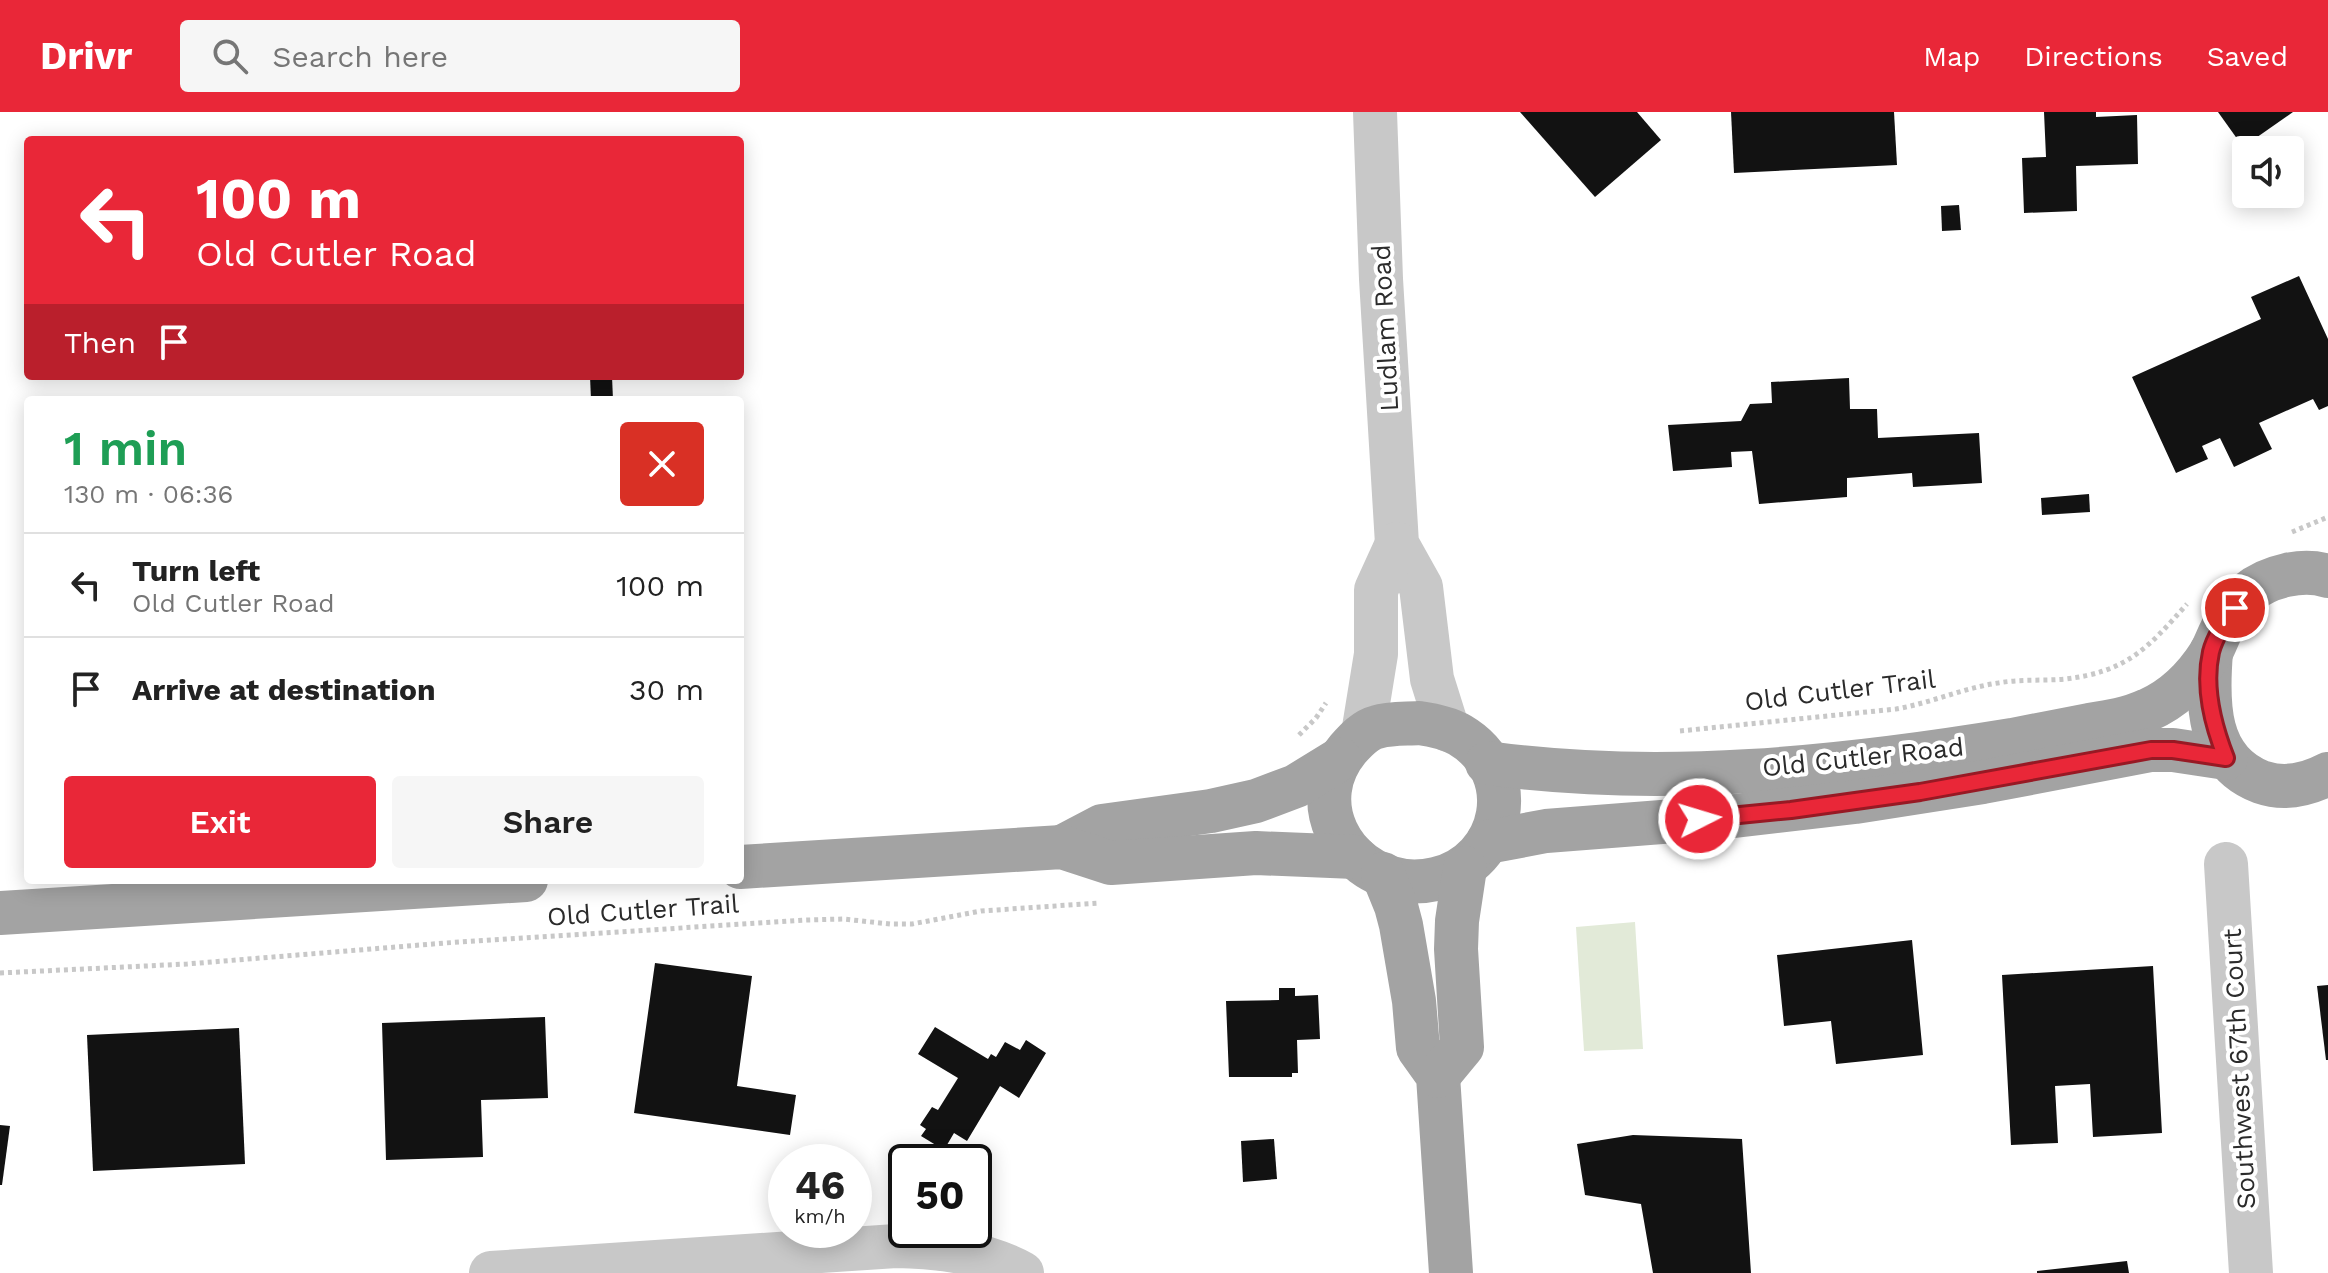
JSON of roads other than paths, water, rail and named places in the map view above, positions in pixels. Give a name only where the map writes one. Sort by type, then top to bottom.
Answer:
[{"type":"main road","name":"Old Cutler Road","points":[[1487,763],[1604,774],[1699,773],[1832,764],[1962,748],[2103,723],[2148,710],[2185,687],[2249,592],[2274,579],[2300,573],[2327,574]]},
{"type":"main road","name":"Old Cutler Road","points":[[2211,652],[2213,727],[2226,758],[2249,777],[2268,784],[2300,785],[2328,774]]},
{"type":"main road","points":[[744,867],[1062,847],[1102,826],[1211,811],[1256,801],[1296,786],[1377,727],[1419,723],[1448,730],[1470,742],[1487,763],[1496,779],[1499,796],[1498,815],[1477,855],[1457,921],[1462,1047],[1438,1076]]},
{"type":"main road","points":[[1351,746],[1331,781],[1329,805],[1334,828],[1345,847],[1369,866],[1396,906],[1401,925],[1414,1001],[1418,1048],[1438,1076],[1451,1273]]},
{"type":"main road","name":"Old Cutler Road","points":[[1062,847],[1111,863],[1256,853],[1369,866],[1406,881],[1429,880],[1447,876],[1477,855],[1546,831],[1726,817],[1855,802],[1983,782],[2151,750],[2226,758]]},
{"type":"main road","points":[[0,913],[462,884]]},
{"type":"street","name":"Ludlam Road","points":[[1375,112],[1381,279],[1397,544],[1421,587],[1432,679],[1448,730]]},
{"type":"street","name":"Ludlam Road","points":[[1351,746],[1376,654],[1376,590],[1397,544]]},
{"type":"street","name":"Southwest 67th Court","points":[[2226,864],[2251,1273]]},
{"type":"street","points":[[491,1273],[896,1246],[935,1247],[969,1254],[1021,1272]]}]
